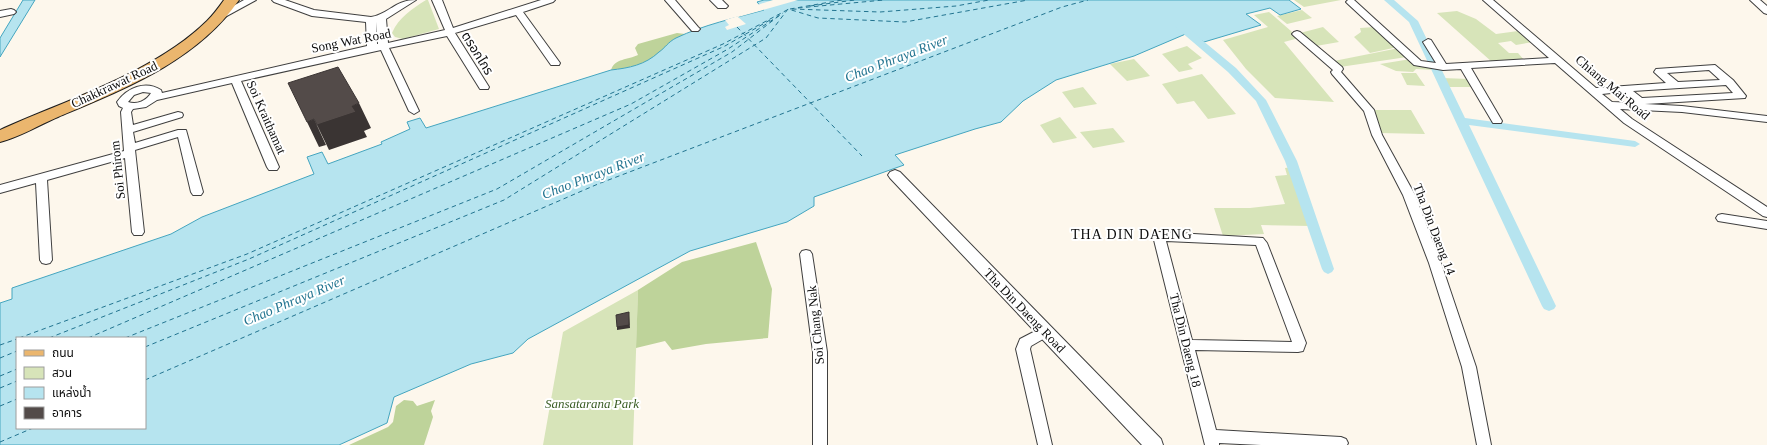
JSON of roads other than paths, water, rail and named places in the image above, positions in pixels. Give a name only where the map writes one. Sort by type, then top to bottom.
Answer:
[{"type":"main road","name":"Chakkrawat Road","points":[[0,137],[19,127],[102,91],[163,60],[191,43],[209,28],[232,0]]},
{"type":"main road","points":[[0,132],[19,127]]},
{"type":"street","name":"Chakkrawat Road","points":[[220,16],[251,0]]},
{"type":"street","points":[[280,0],[312,13],[371,20],[381,18],[411,0]]},
{"type":"street","name":"ตรอกไกร","points":[[437,0],[450,32],[484,87]]},
{"type":"street","name":"Song Wat Road","points":[[130,106],[146,103],[154,98],[235,79],[372,48],[402,44],[450,32],[550,0]]},
{"type":"street","points":[[670,0],[695,29]]},
{"type":"street","name":"Chiang Mai Road","points":[[1488,0],[1628,121],[1767,213]]},
{"type":"street","points":[[1755,0],[1767,11]]},
{"type":"street","points":[[1351,2],[1418,63],[1429,66],[1443,67],[1558,60]]},
{"type":"street","points":[[518,11],[555,63]]},
{"type":"street","points":[[0,14],[11,12]]},
{"type":"street","points":[[381,18],[383,46],[414,111]]},
{"type":"street","points":[[371,20],[372,48]]},
{"type":"street","name":"Tha Din Daeng 14","points":[[1297,34],[1338,69],[1336,72],[1369,110],[1377,135],[1409,195],[1435,263],[1469,367],[1484,445]]},
{"type":"street","points":[[1428,42],[1443,67]]},
{"type":"street","points":[[1464,65],[1497,121]]},
{"type":"street","points":[[1621,88],[1640,101],[1741,96],[1729,82],[1711,67],[1660,70],[1659,72],[1675,85]]},
{"type":"street","name":"Soi Kraithamat","points":[[235,79],[273,167]]},
{"type":"street","points":[[1594,91],[1729,82]]},
{"type":"street","points":[[130,106],[123,104],[122,102],[126,96],[136,91],[147,88],[155,90],[157,95],[154,98]]},
{"type":"street","points":[[1608,105],[1682,109],[1767,119]]},
{"type":"street","name":"Soi Phirom","points":[[130,106],[126,112],[138,232]]},
{"type":"street","points":[[128,130],[178,115]]},
{"type":"street","points":[[0,189],[129,150],[182,132],[197,192]]},
{"type":"street","name":"Tha Din Daeng Road","points":[[895,175],[1154,445]]},
{"type":"street","points":[[41,177],[46,260]]},
{"type":"street","points":[[1722,218],[1767,225]]},
{"type":"street","name":"Tha Din Daeng 18","points":[[1187,345],[1298,347],[1299,343],[1259,241],[1160,236],[1187,345],[1211,440]]},
{"type":"street","name":"Soi Chang Nak","points":[[806,254],[820,352],[820,445]]},
{"type":"street","points":[[1045,331],[1025,343],[1023,350],[1028,366],[1045,445]]},
{"type":"street","points":[[1211,440],[1341,443]]},
{"type":"water","points":[[23,0],[35,0],[0,57],[0,38]]},
{"type":"water","name":"Chao Phraya River","points":[[764,0],[1289,0],[1301,9],[1280,15],[1270,8],[1246,14],[1261,25],[1204,42],[1188,33],[1134,56],[1056,80],[1023,101],[1001,122],[895,155],[904,165],[814,197],[814,206],[787,222],[690,251],[528,339],[513,353],[471,364],[394,397],[387,423],[339,445],[0,445],[0,303],[12,299],[12,288],[171,234],[202,217],[314,174],[307,157],[322,152],[328,164],[382,144],[381,142],[410,129],[407,122],[420,118],[426,128],[611,70],[636,65],[648,60],[673,40],[686,33],[719,22],[764,10],[757,2]]},
{"type":"waterway","points":[[1389,0],[1413,21],[1549,306]]},
{"type":"waterway","points":[[1176,23],[1232,70],[1261,100],[1291,161],[1328,269]]},
{"type":"waterway","points":[[1462,121],[1635,144]]},
{"type":"district","name":"THA DIN DAENG","points":[[1132,234]]},
{"type":"park label","name":"Sansatarana Park","points":[[592,403]]}]
